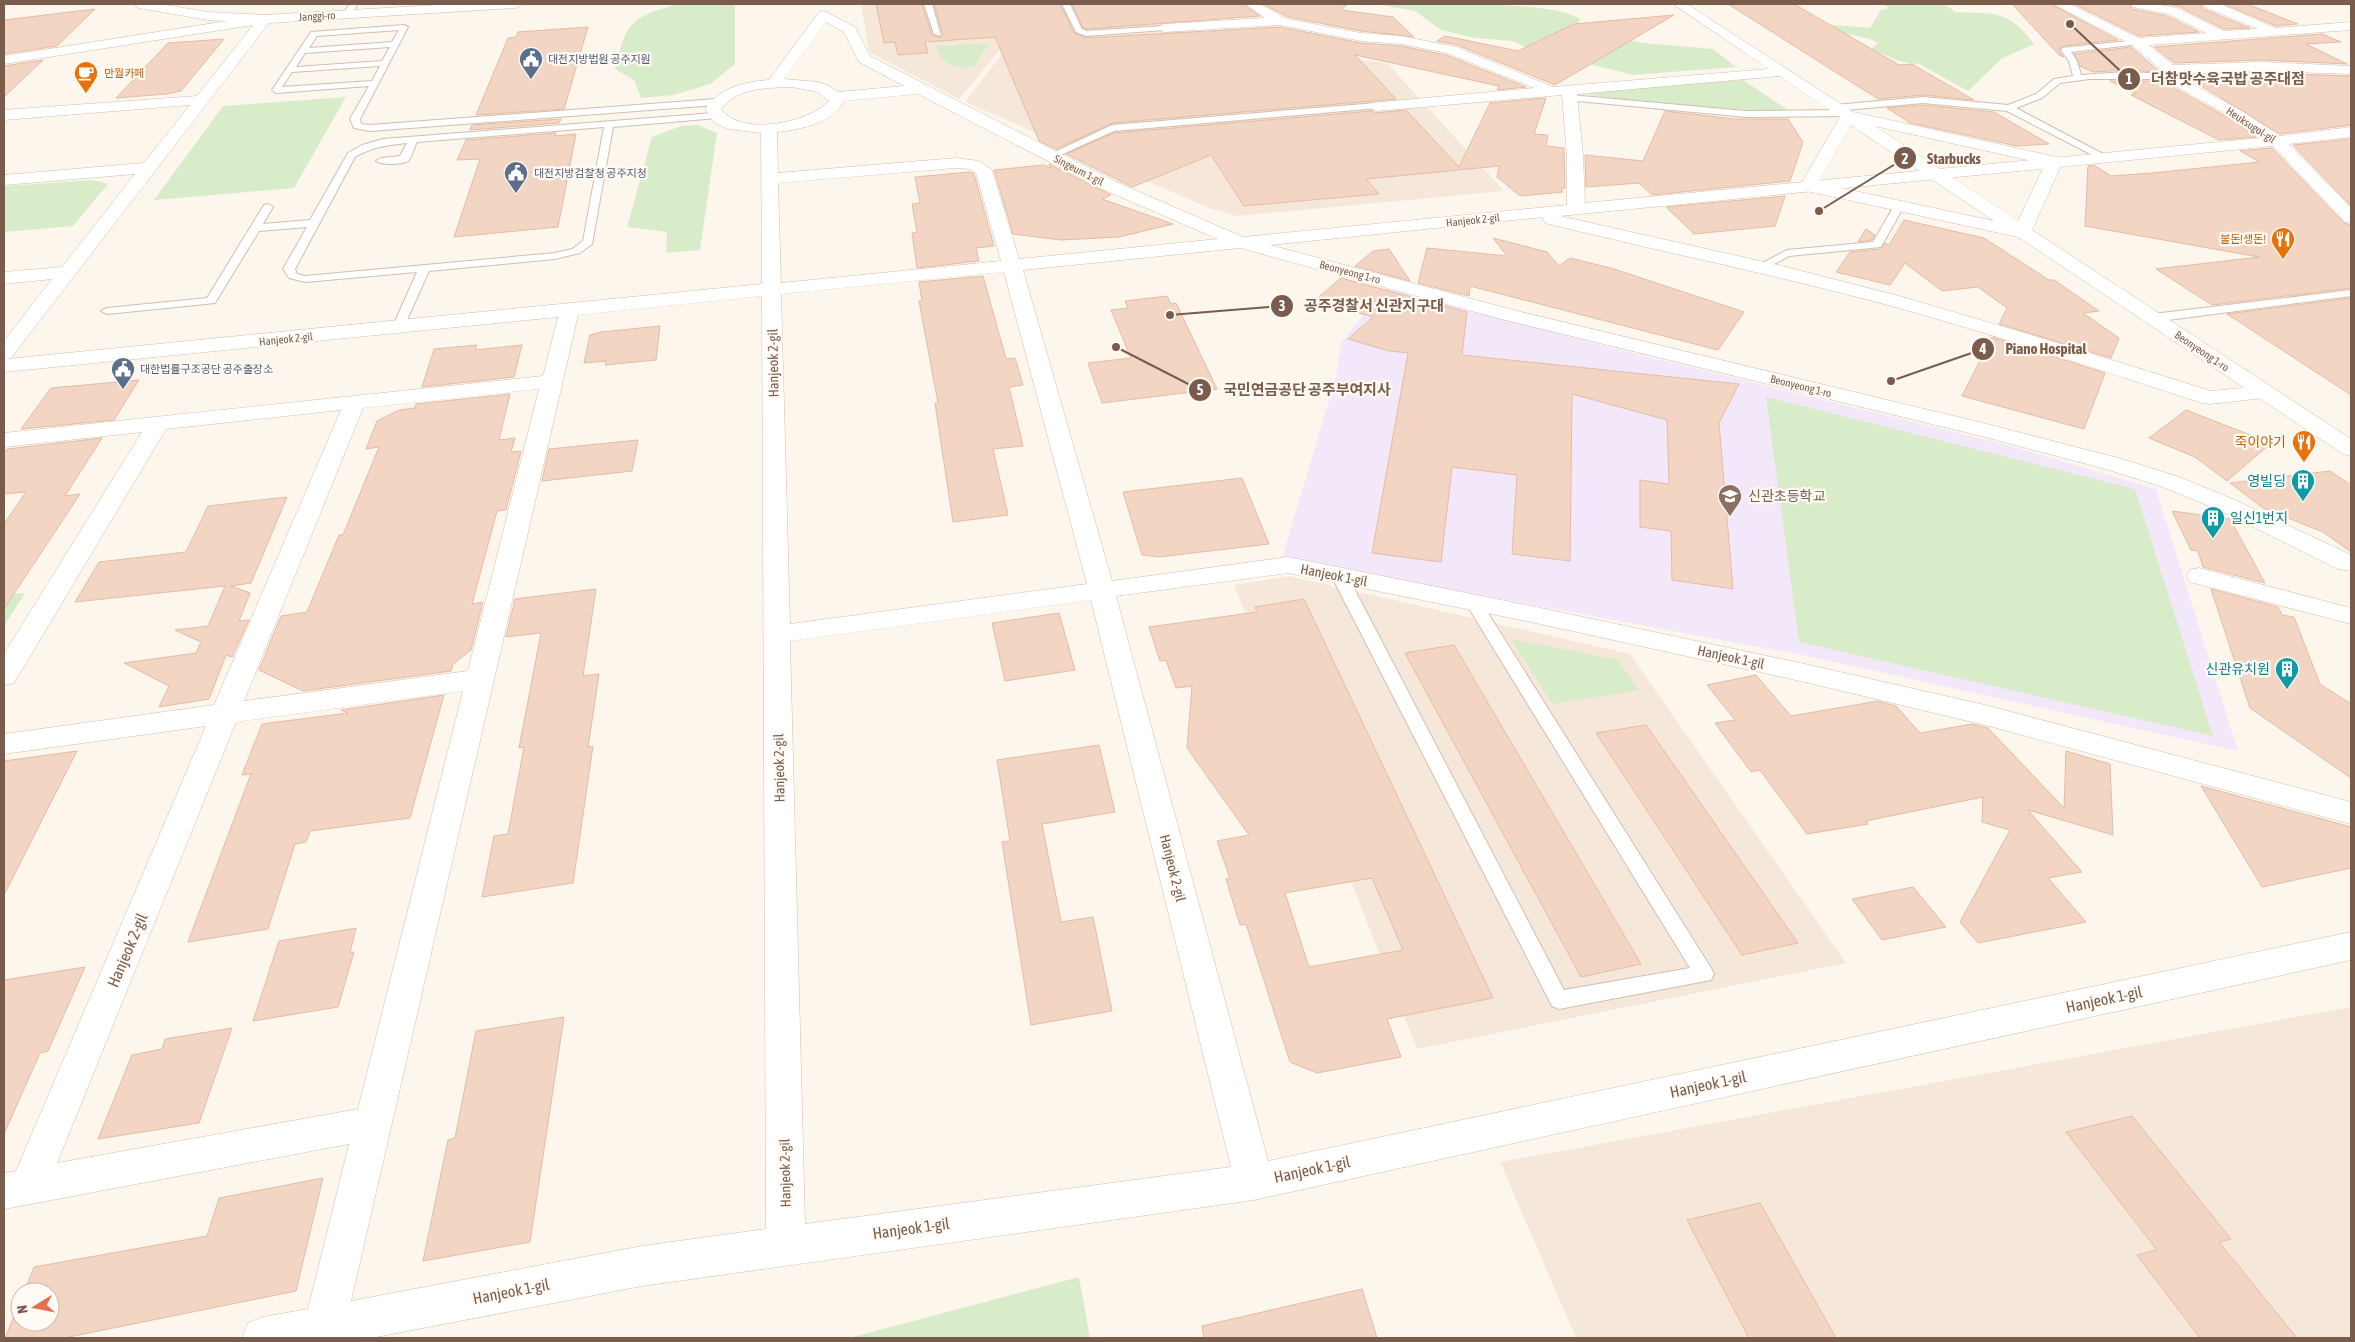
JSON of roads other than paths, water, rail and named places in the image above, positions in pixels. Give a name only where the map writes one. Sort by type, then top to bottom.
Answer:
[{"type":"street","name":"Janggi-ro","points":[[139,4],[208,16],[265,19],[350,9],[516,4]]},
{"type":"street","points":[[1251,4],[1279,21],[1361,37],[1401,40],[1451,50],[1565,93]]},
{"type":"street","name":"Beonyeong 1-ro","points":[[1679,4],[2351,449]]},
{"type":"street","name":"Heuksugol-gil","points":[[2060,4],[2090,17],[2137,42],[2173,73],[2182,84],[2240,116],[2277,141],[2351,218]]},
{"type":"street","points":[[2137,4],[2172,11],[2221,35]]},
{"type":"street","points":[[2208,4],[2300,43]]},
{"type":"street","points":[[773,84],[824,9]]},
{"type":"street","name":"Singeum 1-gil","points":[[824,9],[850,30],[864,59],[1051,156],[1166,212],[1242,243]]},
{"type":"street","points":[[2090,17],[2104,10]]},
{"type":"street","name":"Janggi-ro","points":[[33,42],[158,26],[208,16]]},
{"type":"street","points":[[1164,28],[1332,18]]},
{"type":"street","points":[[4,60],[265,19]]},
{"type":"street","points":[[4,354],[265,19]]},
{"type":"street","points":[[2137,42],[2351,26]]},
{"type":"street","points":[[2326,55],[2351,68]]},
{"type":"street","points":[[2173,73],[2231,65],[2351,68]]},
{"type":"street","points":[[1376,106],[1565,93],[1781,72]]},
{"type":"street","points":[[773,84],[810,85],[824,89],[835,97],[837,101],[834,108],[824,116],[799,124],[769,128],[734,126],[722,121],[715,109],[738,90],[773,84]]},
{"type":"street","points":[[835,97],[920,89]]},
{"type":"street","points":[[1565,93],[1576,209]]},
{"type":"street","points":[[4,115],[202,100]]},
{"type":"street","points":[[1842,112],[2055,161],[2022,232],[1808,186],[1842,112]]},
{"type":"street","name":"Hanjeok 2-gil","points":[[769,128],[786,1246]]},
{"type":"street","name":"Hanjeok 2-gil","points":[[4,366],[2055,161],[2277,141],[2351,132]]},
{"type":"street","points":[[2317,136],[2343,148]]},
{"type":"street","name":"Hanjeok 2-gil","points":[[770,179],[956,162],[973,164],[984,170],[1102,590],[1254,1182]]},
{"type":"street","points":[[4,180],[149,168]]},
{"type":"street","points":[[1530,214],[1761,267],[1892,300],[2031,341],[2210,398],[2264,392]]},
{"type":"street","name":"Beonyeong 1-ro","points":[[1242,243],[1508,315],[1987,431],[2114,464],[2171,482],[2227,505],[2350,564]]},
{"type":"street","points":[[4,278],[68,272]]},
{"type":"street","points":[[324,1326],[569,310]]},
{"type":"street","points":[[4,440],[552,381]]},
{"type":"street","name":"Hanjeok 2-gil","points":[[16,1189],[226,714],[356,402]]},
{"type":"street","points":[[4,676],[160,423]]},
{"type":"street","name":"Hanjeok 1-gil","points":[[778,634],[1288,565],[1473,602],[1805,673],[1989,716],[2351,813]]},
{"type":"street","points":[[2199,576],[2348,611]]},
{"type":"street","points":[[4,744],[480,679]]},
{"type":"street","name":"Hanjeok 1-gil","points":[[263,1338],[642,1266],[1254,1182],[2351,946]]},
{"type":"street","name":"Hanjeok 2-gil","points":[[16,1189],[373,1123]]},
{"type":"lane","points":[[928,4],[938,34]]},
{"type":"lane","points":[[1066,4],[1079,30],[1086,34],[1164,28]]},
{"type":"lane","points":[[375,83],[276,90],[314,34],[404,27],[386,63],[375,83],[355,119],[357,126],[370,128],[715,109]]},
{"type":"lane","points":[[2078,78],[2072,61],[2065,50],[2137,42]]},
{"type":"lane","points":[[303,51],[395,44]]},
{"type":"lane","points":[[290,70],[386,63]]},
{"type":"lane","points":[[2009,108],[2039,96],[2057,81],[2125,74],[2173,73]]},
{"type":"lane","points":[[1565,93],[1599,99],[1739,113],[1807,116],[1923,100],[2009,108],[2102,157]]},
{"type":"lane","points":[[1051,156],[1112,128],[1376,106]]},
{"type":"lane","points":[[609,124],[588,242],[576,251],[555,256],[305,279],[292,276],[289,269],[351,155],[364,148],[383,142],[609,124],[715,109]]},
{"type":"lane","points":[[381,161],[404,159],[413,140]]},
{"type":"lane","points":[[107,311],[211,301],[268,206]]},
{"type":"lane","points":[[1761,267],[1787,253],[1877,245],[1899,206]]},
{"type":"lane","points":[[255,228],[314,223]]},
{"type":"lane","points":[[398,328],[425,268]]},
{"type":"lane","points":[[2153,318],[2351,293]]},
{"type":"lane","points":[[1338,576],[1559,1000],[1704,974],[1473,602]]},
{"type":"place","name":"더참맛수육국밥 공주대점","points":[[2070,24]]},
{"type":"place","name":"대전지방법원 공주지원","points":[[531,80]]},
{"type":"place","name":"만월카페","points":[[86,94]]},
{"type":"place","name":"대전지방검찰청 공주지청","points":[[516,194]]},
{"type":"place","name":"Starbucks","points":[[1819,211]]},
{"type":"place","name":"불돈!생돈!","points":[[2283,260]]},
{"type":"place","name":"공주경찰서 신관지구대","points":[[1170,315]]},
{"type":"place","name":"국민연금공단 공주부여지사","points":[[1116,347]]},
{"type":"place","name":"Piano Hospital","points":[[1891,381]]},
{"type":"place","name":"대한법률구조공단 공주출장소","points":[[123,390]]},
{"type":"place","name":"죽이야기","points":[[2304,463]]},
{"type":"place","name":"영빌딩","points":[[2303,502]]},
{"type":"place","name":"신관초등학교","points":[[1730,517]]},
{"type":"place","name":"일신1번지","points":[[2213,539]]},
{"type":"place","name":"신관유치원","points":[[2287,690]]}]
